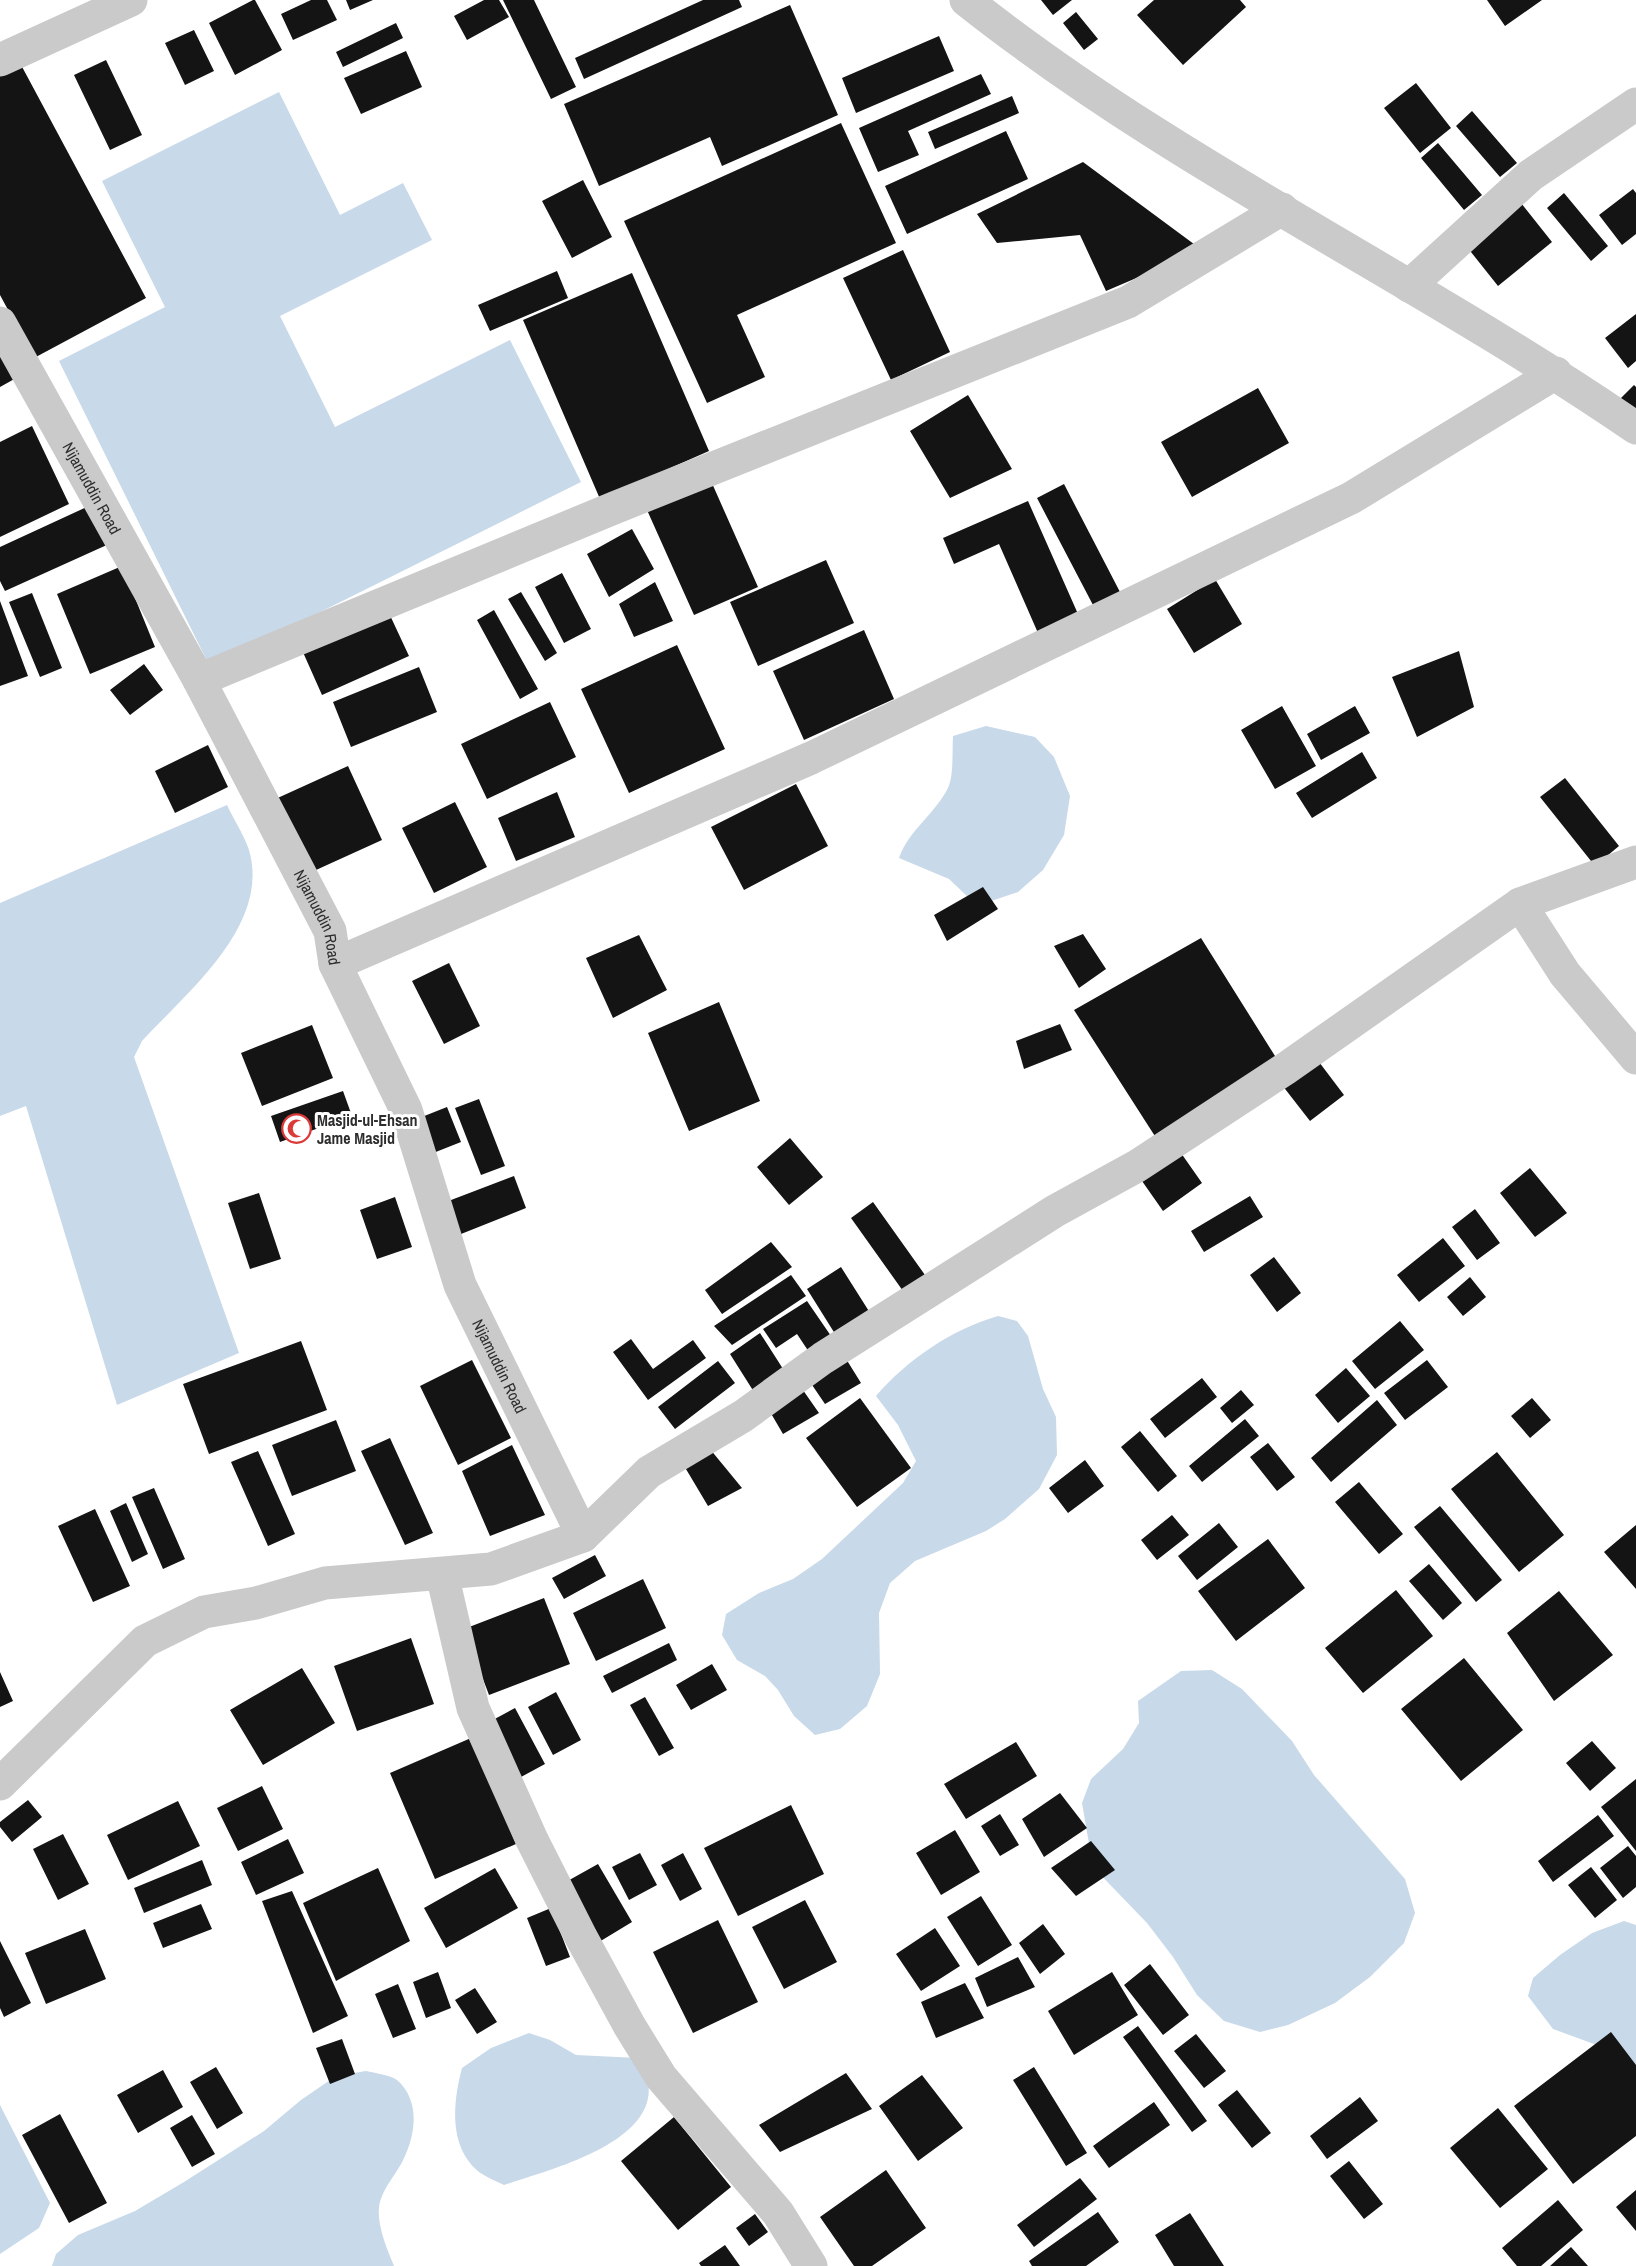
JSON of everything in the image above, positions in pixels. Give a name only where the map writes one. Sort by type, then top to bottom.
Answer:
[{"type":"street","points":[[0,60],[131,0]]},
{"type":"street","points":[[966,0],[1146,127],[1556,373],[1636,428]]},
{"type":"street","points":[[1409,286],[1531,175],[1636,104]]},
{"type":"street","points":[[199,680],[625,504],[1128,302],[1282,209]]},
{"type":"street","name":"Nijamuddin Road","points":[[0,323],[199,680],[330,931],[335,964],[406,1110],[460,1285],[583,1536]]},
{"type":"street","points":[[335,964],[811,758],[1276,535],[1351,498],[1556,373]]},
{"type":"street","points":[[0,1784],[145,1641],[204,1612],[256,1603],[325,1583],[491,1569],[583,1536],[649,1472],[743,1416],[823,1358],[1055,1211],[1137,1166],[1285,1069],[1520,904],[1636,862]]},
{"type":"street","points":[[1520,904],[1565,974],[1636,1058]]},
{"type":"street","points":[[442,1574],[473,1708],[532,1840],[628,2025],[661,2077],[778,2213],[812,2266]]},
{"type":"water","points":[[279,92],[340,215],[403,183],[432,240],[280,316],[335,427],[510,340],[581,482],[210,667],[59,361],[165,307],[102,181]]},
{"type":"water","points":[[986,726],[1035,737],[1054,757],[1070,796],[1064,835],[1043,870],[1018,892],[985,903],[968,897],[949,879],[899,858],[909,839],[948,788],[952,770],[953,736]]},
{"type":"water","points":[[227,805],[249,850],[253,878],[248,905],[237,930],[221,955],[142,1041],[134,1057],[239,1353],[117,1405],[26,1106],[0,1116],[0,903]]},
{"type":"water","points":[[998,1316],[1017,1321],[1028,1336],[1043,1389],[1056,1417],[1057,1455],[1039,1489],[1005,1519],[986,1531],[915,1561],[890,1583],[879,1613],[880,1674],[867,1706],[840,1729],[815,1735],[794,1716],[778,1690],[765,1676],[737,1660],[722,1635],[726,1614],[759,1593],[793,1579],[822,1559],[903,1483],[916,1461],[898,1425],[876,1396],[902,1370],[931,1347],[964,1329]]},
{"type":"water","points":[[1212,1670],[1242,1689],[1292,1741],[1314,1775],[1405,1879],[1415,1913],[1404,1943],[1370,1977],[1335,2003],[1288,2025],[1260,2032],[1224,2021],[1197,1995],[1173,1957],[1147,1923],[1093,1867],[1082,1803],[1091,1779],[1123,1749],[1139,1723],[1138,1701],[1181,1671]]},
{"type":"water","points":[[1624,1921],[1636,1925],[1636,2084],[1617,2062],[1594,2044],[1553,2029],[1528,1996],[1533,1978],[1560,1955],[1592,1933]]},
{"type":"water","points":[[529,2033],[550,2040],[576,2055],[638,2058],[648,2085],[645,2108],[631,2128],[609,2144],[554,2169],[504,2185],[479,2172],[462,2150],[455,2123],[457,2095],[462,2068],[491,2048]]},
{"type":"water","points":[[366,2071],[397,2080],[409,2097],[414,2117],[408,2148],[386,2187],[379,2207],[381,2230],[394,2266],[52,2266],[56,2254],[78,2235],[135,2211],[184,2182],[264,2131],[301,2100],[336,2076]]},
{"type":"water","points":[[0,2105],[50,2203],[39,2228],[0,2254]]},
{"type":"building","points":[[253,0],[282,50],[235,75],[209,23]]},
{"type":"building","points":[[311,0],[327,0],[337,20],[293,40],[281,14]]},
{"type":"building","points":[[346,0],[373,0],[350,10]]},
{"type":"building","points":[[484,0],[499,0],[509,17],[467,40],[454,16]]},
{"type":"building","points":[[503,0],[534,0],[576,87],[551,99]]},
{"type":"building","points":[[703,0],[739,0],[742,7],[584,79],[575,58]]},
{"type":"building","points":[[1041,0],[1072,0],[1053,15]]},
{"type":"building","points":[[1154,0],[1240,0],[1246,7],[1183,65],[1137,15]]},
{"type":"building","points":[[1487,0],[1542,0],[1505,26]]},
{"type":"building","points":[[790,5],[838,115],[722,166],[710,137],[599,186],[564,104]]},
{"type":"building","points":[[1076,12],[1098,39],[1084,50],[1063,23]]},
{"type":"building","points":[[396,23],[403,38],[343,67],[336,52]]},
{"type":"building","points":[[194,30],[214,71],[185,85],[165,43]]},
{"type":"building","points":[[939,36],[954,71],[856,113],[842,78]]},
{"type":"building","points":[[406,51],[422,87],[361,114],[344,78]]},
{"type":"building","points":[[106,60],[142,135],[110,150],[74,75]]},
{"type":"building","points":[[20,63],[146,298],[34,358],[0,295],[0,74]]},
{"type":"building","points":[[981,74],[991,94],[908,131],[919,155],[878,172],[859,128]]},
{"type":"building","points":[[1416,83],[1451,128],[1420,153],[1384,108]]},
{"type":"building","points":[[1012,96],[1019,113],[935,149],[928,132]]},
{"type":"building","points":[[1472,111],[1517,163],[1500,177],[1456,126]]},
{"type":"building","points":[[841,123],[896,243],[737,315],[765,377],[707,403],[624,221]]},
{"type":"building","points":[[1006,131],[1028,179],[907,234],[885,186]]},
{"type":"building","points":[[1438,143],[1482,195],[1464,210],[1421,158]]},
{"type":"building","points":[[1083,162],[1202,250],[1106,291],[1080,235],[997,243],[977,214]]},
{"type":"building","points":[[583,180],[612,237],[572,258],[542,201]]},
{"type":"building","points":[[1633,189],[1636,193],[1636,234],[1622,245],[1599,215]]},
{"type":"building","points":[[1564,193],[1608,246],[1591,261],[1547,208]]},
{"type":"building","points":[[1521,203],[1552,242],[1498,286],[1467,247]]},
{"type":"building","points":[[903,250],[950,352],[891,380],[843,278]]},
{"type":"building","points":[[557,271],[568,298],[490,331],[478,305]]},
{"type":"building","points":[[632,273],[709,451],[600,499],[523,320]]},
{"type":"building","points":[[1636,314],[1636,361],[1628,368],[1605,338]]},
{"type":"building","points":[[0,343],[18,377],[0,387]]},
{"type":"building","points":[[1634,385],[1636,387],[1636,420],[1618,401]]},
{"type":"building","points":[[1258,388],[1289,443],[1192,497],[1161,442]]},
{"type":"building","points":[[968,395],[1012,469],[950,498],[910,431]]},
{"type":"building","points":[[32,426],[69,504],[0,537],[0,442]]},
{"type":"building","points":[[711,481],[758,587],[694,615],[647,510]]},
{"type":"building","points":[[1064,484],[1120,592],[1093,605],[1037,498]]},
{"type":"building","points":[[1028,501],[1078,614],[1038,633],[999,544],[954,564],[943,538]]},
{"type":"building","points":[[91,505],[109,544],[5,591],[0,581],[0,547]]},
{"type":"building","points":[[632,529],[654,569],[609,597],[587,554]]},
{"type":"building","points":[[826,560],[854,623],[758,666],[730,602]]},
{"type":"building","points":[[122,566],[155,647],[90,674],[57,594]]},
{"type":"building","points":[[562,573],[591,629],[564,643],[535,587]]},
{"type":"building","points":[[1215,579],[1242,624],[1194,653],[1167,609]]},
{"type":"building","points":[[655,582],[673,621],[634,637],[619,604]]},
{"type":"building","points":[[521,592],[557,653],[545,661],[508,599]]},
{"type":"building","points":[[32,593],[62,668],[40,677],[9,602]]},
{"type":"building","points":[[0,601],[28,676],[0,686]]},
{"type":"building","points":[[494,610],[538,689],[520,699],[477,620]]},
{"type":"building","points":[[388,611],[409,656],[322,695],[302,650]]},
{"type":"building","points":[[864,630],[894,699],[804,740],[773,671]]},
{"type":"building","points":[[677,645],[725,749],[629,793],[581,689]]},
{"type":"building","points":[[1459,651],[1474,707],[1417,737],[1392,677]]},
{"type":"building","points":[[144,664],[163,690],[130,715],[110,690]]},
{"type":"building","points":[[419,667],[437,712],[351,747],[333,702]]},
{"type":"building","points":[[550,702],[576,757],[487,799],[461,744]]},
{"type":"building","points":[[1282,706],[1316,766],[1275,789],[1241,730]]},
{"type":"building","points":[[1355,706],[1370,733],[1321,760],[1307,734]]},
{"type":"building","points":[[208,745],[228,787],[175,813],[155,771]]},
{"type":"building","points":[[1362,752],[1377,778],[1312,818],[1296,793]]},
{"type":"building","points":[[348,766],[382,840],[305,875],[271,801]]},
{"type":"building","points":[[1565,778],[1619,846],[1595,866],[1540,797]]},
{"type":"building","points":[[796,784],[828,846],[744,890],[711,827]]},
{"type":"building","points":[[557,792],[575,837],[516,861],[498,818]]},
{"type":"building","points":[[455,802],[487,867],[434,893],[402,828]]},
{"type":"building","points":[[983,887],[998,909],[947,941],[934,915]]},
{"type":"building","points":[[1083,934],[1106,969],[1079,988],[1054,946]]},
{"type":"building","points":[[639,935],[667,990],[613,1018],[586,958]]},
{"type":"building","points":[[1201,938],[1280,1064],[1160,1144],[1074,1010]]},
{"type":"building","points":[[449,963],[480,1026],[444,1044],[412,981]]},
{"type":"building","points":[[719,1002],[760,1101],[689,1131],[648,1033]]},
{"type":"building","points":[[1060,1024],[1072,1050],[1024,1069],[1016,1041]]},
{"type":"building","points":[[312,1025],[333,1078],[262,1106],[241,1053]]},
{"type":"building","points":[[1316,1058],[1344,1095],[1310,1121],[1282,1085]]},
{"type":"building","name":"Masjid-ul-Ehsan Jame Masjid","points":[[343,1091],[352,1116],[280,1142],[271,1116]]},
{"type":"building","points":[[479,1099],[505,1166],[481,1175],[455,1108]]},
{"type":"building","points":[[447,1107],[461,1142],[408,1163],[394,1128]]},
{"type":"building","points":[[790,1138],[823,1177],[789,1205],[757,1167]]},
{"type":"building","points":[[1181,1153],[1202,1183],[1163,1211],[1142,1181]]},
{"type":"building","points":[[1530,1168],[1567,1213],[1535,1237],[1500,1193]]},
{"type":"building","points":[[514,1176],[526,1208],[451,1238],[438,1205]]},
{"type":"building","points":[[259,1193],[281,1259],[250,1269],[228,1203]]},
{"type":"building","points":[[1250,1196],[1263,1217],[1204,1252],[1191,1231]]},
{"type":"building","points":[[395,1197],[412,1247],[377,1259],[360,1210]]},
{"type":"building","points":[[873,1202],[925,1275],[903,1291],[851,1218]]},
{"type":"building","points":[[1475,1209],[1500,1243],[1477,1260],[1452,1227]]},
{"type":"building","points":[[1443,1238],[1465,1266],[1419,1302],[1397,1275]]},
{"type":"building","points":[[771,1242],[792,1267],[722,1314],[705,1290]]},
{"type":"building","points":[[1274,1257],[1301,1293],[1277,1312],[1250,1275]]},
{"type":"building","points":[[841,1267],[872,1316],[837,1337],[807,1289]]},
{"type":"building","points":[[791,1275],[806,1296],[732,1345],[714,1326]]},
{"type":"building","points":[[1470,1277],[1486,1297],[1463,1316],[1447,1297]]},
{"type":"building","points":[[807,1301],[831,1336],[809,1352],[797,1334],[776,1348],[763,1329]]},
{"type":"building","points":[[1400,1321],[1424,1350],[1375,1389],[1352,1361]]},
{"type":"building","points":[[760,1333],[785,1372],[754,1392],[730,1354]]},
{"type":"building","points":[[631,1339],[653,1369],[693,1340],[706,1358],[648,1400],[613,1352]]},
{"type":"building","points":[[301,1341],[327,1410],[209,1454],[183,1384]]},
{"type":"building","points":[[843,1354],[861,1383],[825,1404],[808,1379]]},
{"type":"building","points":[[472,1360],[511,1438],[458,1465],[420,1386]]},
{"type":"building","points":[[1427,1360],[1448,1387],[1405,1420],[1384,1393]]},
{"type":"building","points":[[718,1361],[735,1383],[675,1429],[658,1407]]},
{"type":"building","points":[[1346,1368],[1370,1396],[1338,1423],[1315,1395]]},
{"type":"building","points":[[1202,1378],[1217,1397],[1165,1438],[1150,1419]]},
{"type":"building","points":[[798,1383],[819,1413],[783,1434],[769,1410]]},
{"type":"building","points":[[1241,1390],[1254,1405],[1232,1423],[1220,1408]]},
{"type":"building","points":[[860,1398],[911,1468],[857,1507],[806,1438]]},
{"type":"building","points":[[1532,1398],[1551,1420],[1530,1438],[1511,1416]]},
{"type":"building","points":[[1377,1400],[1397,1425],[1331,1482],[1311,1458]]},
{"type":"building","points":[[1245,1419],[1259,1436],[1202,1482],[1189,1466]]},
{"type":"building","points":[[336,1420],[356,1471],[292,1496],[272,1445]]},
{"type":"building","points":[[1140,1431],[1177,1476],[1158,1492],[1121,1447]]},
{"type":"building","points":[[390,1438],[433,1533],[405,1545],[361,1451]]},
{"type":"building","points":[[705,1443],[742,1488],[708,1506],[680,1459]]},
{"type":"building","points":[[1268,1443],[1295,1477],[1277,1491],[1250,1457]]},
{"type":"building","points":[[512,1445],[545,1515],[490,1536],[462,1471]]},
{"type":"building","points":[[258,1451],[295,1534],[268,1546],[231,1462]]},
{"type":"building","points":[[1497,1452],[1564,1535],[1519,1572],[1451,1489]]},
{"type":"building","points":[[1085,1460],[1104,1486],[1068,1513],[1049,1488]]},
{"type":"building","points":[[1359,1482],[1403,1534],[1379,1554],[1335,1502]]},
{"type":"building","points":[[154,1488],[185,1559],[163,1569],[132,1497]]},
{"type":"building","points":[[126,1503],[148,1554],[132,1562],[110,1511]]},
{"type":"building","points":[[1440,1506],[1502,1580],[1476,1602],[1414,1527]]},
{"type":"building","points":[[95,1509],[130,1586],[93,1602],[58,1526]]},
{"type":"building","points":[[1172,1515],[1189,1535],[1157,1560],[1141,1540]]},
{"type":"building","points":[[1219,1523],[1238,1547],[1197,1580],[1178,1556]]},
{"type":"building","points":[[1636,1525],[1636,1589],[1604,1552]]},
{"type":"building","points":[[1268,1539],[1305,1588],[1236,1641],[1198,1591]]},
{"type":"building","points":[[595,1555],[606,1576],[564,1599],[552,1578]]},
{"type":"building","points":[[1429,1564],[1462,1603],[1443,1620],[1409,1581]]},
{"type":"building","points":[[643,1579],[666,1628],[596,1661],[573,1613]]},
{"type":"building","points":[[1396,1590],[1433,1636],[1363,1693],[1325,1648]]},
{"type":"building","points":[[1559,1591],[1613,1655],[1554,1701],[1507,1633]]},
{"type":"building","points":[[544,1598],[570,1664],[489,1695],[464,1629]]},
{"type":"building","points":[[411,1638],[434,1704],[357,1731],[334,1666]]},
{"type":"building","points":[[669,1643],[677,1660],[612,1693],[603,1676]]},
{"type":"building","points":[[1464,1658],[1523,1730],[1461,1781],[1401,1709]]},
{"type":"building","points":[[712,1664],[727,1690],[691,1710],[676,1685]]},
{"type":"building","points":[[302,1668],[335,1723],[263,1765],[230,1710]]},
{"type":"building","points":[[0,1672],[13,1701],[0,1707]]},
{"type":"building","points":[[556,1692],[581,1740],[553,1755],[528,1707]]},
{"type":"building","points":[[645,1697],[674,1748],[659,1756],[630,1705]]},
{"type":"building","points":[[515,1708],[545,1764],[521,1777],[491,1721]]},
{"type":"building","points":[[471,1738],[516,1844],[435,1879],[390,1773]]},
{"type":"building","points":[[1592,1741],[1616,1768],[1590,1791],[1566,1763]]},
{"type":"building","points":[[1016,1742],[1037,1776],[966,1819],[944,1784]]},
{"type":"building","points":[[1636,1779],[1636,1851],[1601,1807]]},
{"type":"building","points":[[262,1786],[283,1829],[238,1851],[217,1808]]},
{"type":"building","points":[[1060,1793],[1087,1828],[1044,1857],[1022,1819]]},
{"type":"building","points":[[28,1800],[42,1817],[12,1842],[0,1827],[0,1822]]},
{"type":"building","points":[[178,1801],[200,1846],[128,1880],[107,1835]]},
{"type":"building","points":[[791,1805],[824,1874],[738,1916],[704,1848]]},
{"type":"building","points":[[1000,1814],[1019,1845],[1000,1856],[981,1826]]},
{"type":"building","points":[[1598,1815],[1614,1836],[1553,1882],[1538,1861]]},
{"type":"building","points":[[955,1830],[980,1872],[941,1895],[916,1853]]},
{"type":"building","points":[[63,1834],[89,1884],[58,1900],[33,1849]]},
{"type":"building","points":[[288,1839],[304,1873],[256,1895],[241,1862]]},
{"type":"building","points":[[1091,1841],[1115,1870],[1076,1896],[1051,1868]]},
{"type":"building","points":[[1628,1846],[1636,1856],[1636,1887],[1623,1898],[1600,1868]]},
{"type":"building","points":[[640,1853],[657,1885],[629,1900],[612,1867]]},
{"type":"building","points":[[683,1853],[702,1889],[680,1901],[661,1865]]},
{"type":"building","points":[[202,1860],[212,1885],[144,1913],[134,1888]]},
{"type":"building","points":[[598,1864],[632,1922],[599,1942],[564,1883]]},
{"type":"building","points":[[1591,1867],[1617,1900],[1595,1918],[1568,1885]]},
{"type":"building","points":[[378,1868],[410,1941],[336,1981],[303,1903]]},
{"type":"building","points":[[495,1868],[518,1908],[446,1948],[424,1908]]},
{"type":"building","points":[[292,1891],[348,2016],[313,2033],[262,1901]]},
{"type":"building","points":[[981,1896],[1012,1945],[978,1966],[947,1917]]},
{"type":"building","points":[[805,1900],[837,1962],[784,1989],[752,1927]]},
{"type":"building","points":[[201,1904],[212,1929],[163,1948],[153,1923]]},
{"type":"building","points":[[551,1908],[570,1957],[546,1966],[527,1918]]},
{"type":"building","points":[[718,1920],[758,2002],[693,2033],[653,1952]]},
{"type":"building","points":[[1043,1924],[1065,1954],[1040,1974],[1019,1943]]},
{"type":"building","points":[[935,1928],[960,1966],[921,1991],[896,1954]]},
{"type":"building","points":[[85,1929],[106,1979],[46,2004],[25,1953]]},
{"type":"building","points":[[0,1941],[31,2003],[4,2017],[0,2008]]},
{"type":"building","points":[[1018,1957],[1035,1987],[987,2007],[975,1978]]},
{"type":"building","points":[[1150,1964],[1189,2015],[1163,2035],[1124,1985]]},
{"type":"building","points":[[438,1972],[451,2008],[426,2018],[413,1982]]},
{"type":"building","points":[[1112,1972],[1138,2015],[1074,2055],[1048,2011]]},
{"type":"building","points":[[965,1983],[984,2018],[936,2038],[921,2002]]},
{"type":"building","points":[[398,1984],[416,2029],[393,2038],[375,1994]]},
{"type":"building","points":[[475,1988],[497,2022],[477,2034],[455,2000]]},
{"type":"building","points":[[1138,2026],[1207,2121],[1192,2132],[1123,2037]]},
{"type":"building","points":[[1611,2032],[1636,2065],[1636,2136],[1573,2184],[1514,2106]]},
{"type":"building","points":[[1196,2034],[1226,2071],[1204,2088],[1174,2051]]},
{"type":"building","points":[[342,2039],[355,2074],[330,2084],[316,2048]]},
{"type":"building","points":[[216,2067],[243,2113],[217,2129],[190,2082]]},
{"type":"building","points":[[1034,2067],[1087,2153],[1066,2166],[1013,2080]]},
{"type":"building","points":[[163,2070],[183,2107],[138,2133],[117,2095]]},
{"type":"building","points":[[846,2073],[872,2109],[780,2152],[759,2125]]},
{"type":"building","points":[[922,2075],[963,2128],[918,2161],[879,2106]]},
{"type":"building","points":[[1237,2090],[1271,2133],[1252,2148],[1218,2105]]},
{"type":"building","points":[[1360,2097],[1378,2121],[1327,2159],[1310,2136]]},
{"type":"building","points":[[1154,2102],[1170,2125],[1109,2168],[1093,2146]]},
{"type":"building","points":[[1498,2108],[1548,2169],[1500,2208],[1450,2148]]},
{"type":"building","points":[[60,2114],[107,2203],[69,2223],[22,2135]]},
{"type":"building","points":[[192,2115],[215,2154],[192,2167],[170,2128]]},
{"type":"building","points":[[674,2117],[731,2187],[678,2230],[621,2161]]},
{"type":"building","points":[[1349,2161],[1383,2204],[1364,2219],[1330,2176]]},
{"type":"building","points":[[886,2170],[926,2228],[872,2266],[854,2266],[820,2217]]},
{"type":"building","points":[[1080,2178],[1097,2199],[1034,2247],[1017,2225]]},
{"type":"building","points":[[1636,2190],[1636,2231],[1616,2207]]},
{"type":"building","points":[[1558,2200],[1583,2230],[1541,2266],[1517,2266],[1502,2248]]},
{"type":"building","points":[[1098,2212],[1119,2242],[1086,2266],[1032,2266],[1029,2261]]},
{"type":"building","points":[[1190,2213],[1224,2266],[1174,2266],[1155,2235]]},
{"type":"building","points":[[755,2214],[768,2232],[749,2246],[736,2228]]},
{"type":"building","points":[[725,2245],[740,2266],[701,2266],[699,2263]]},
{"type":"building","points":[[1571,2247],[1588,2266],[1550,2266]]},
{"type":"place","name":"Masjid-ul-Ehsan Jame Masjid","points":[[296,1129]]}]
